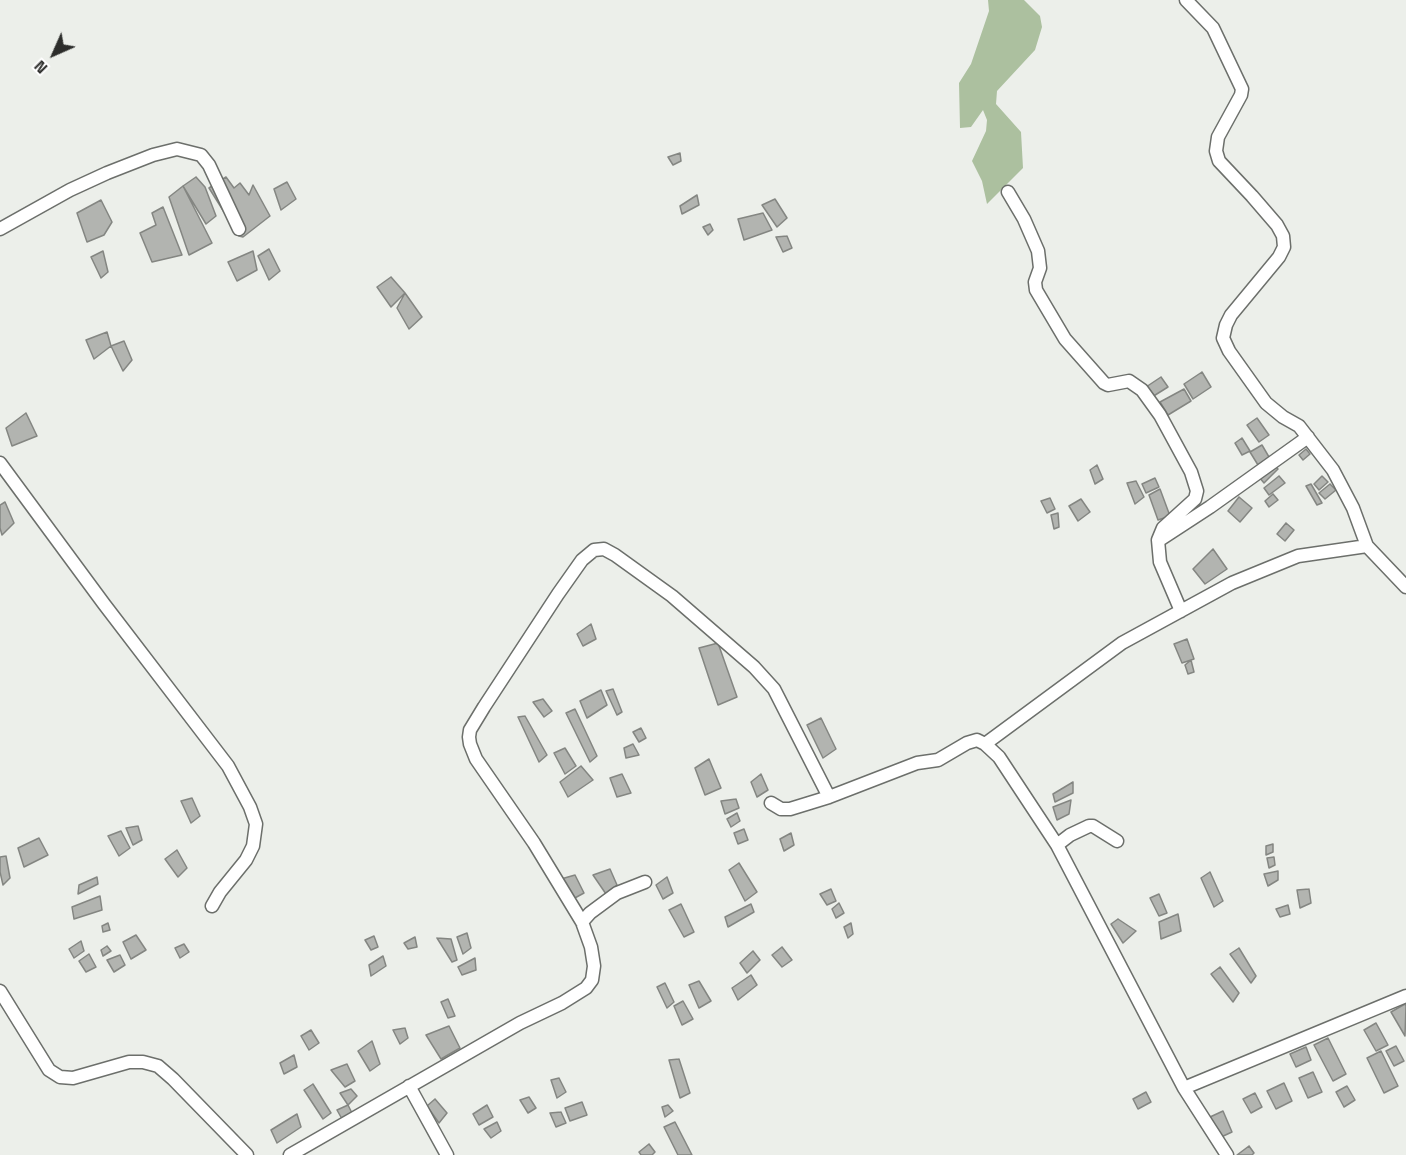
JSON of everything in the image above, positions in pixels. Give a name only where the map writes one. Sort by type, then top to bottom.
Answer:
[{"type":"street","points":[[1186,0],[1213,28],[1242,88],[1241,96],[1218,137],[1216,151],[1218,161],[1252,196],[1277,225],[1283,236],[1284,247],[1280,257],[1231,315],[1223,338],[1229,351],[1266,403],[1299,426],[1334,470],[1353,508],[1367,546],[1406,588]]},
{"type":"street","points":[[0,229],[70,190],[107,173],[153,155],[177,149],[201,155],[209,165],[239,229]]},
{"type":"street","points":[[1008,192],[1024,219],[1038,251],[1040,268],[1035,282],[1036,290],[1065,339],[1104,383],[1108,385],[1129,381],[1142,390],[1160,415],[1191,472],[1197,491],[1195,499],[1164,528],[1158,540],[1160,562],[1181,611]]},
{"type":"street","points":[[1158,540],[1210,507],[1308,437]]},
{"type":"street","points":[[0,463],[228,766],[250,807],[256,824],[253,846],[246,860],[220,892],[212,906]]},
{"type":"street","points":[[985,744],[1122,643],[1232,583],[1298,556],[1367,546]]},
{"type":"street","points":[[290,1155],[520,1023],[562,1003],[586,988],[592,980],[594,966],[591,947],[582,922],[534,843],[476,759],[469,737],[470,730],[484,707],[558,594],[582,560],[594,550],[604,549],[615,555],[672,596],[754,667],[774,689],[829,797]]},
{"type":"street","points":[[771,804],[781,809],[790,809],[829,797],[917,763],[938,760],[967,743],[977,740],[985,744],[999,757],[1057,845],[1184,1088],[1227,1155]]},
{"type":"street","points":[[1057,845],[1070,835],[1089,826],[1093,826],[1117,841]]},
{"type":"street","points":[[582,922],[590,913],[617,893],[645,882]]},
{"type":"street","points":[[0,992],[49,1070],[60,1077],[73,1078],[129,1062],[143,1062],[158,1066],[247,1155]]},
{"type":"street","points":[[1184,1088],[1406,996]]},
{"type":"street","points":[[409,1086],[447,1155]]},
{"type":"green space","points":[[988,0],[1024,0],[1040,16],[1042,27],[1035,50],[997,91],[996,104],[1021,132],[1023,168],[987,204],[982,181],[972,161],[986,131],[987,120],[983,110],[971,127],[960,128],[959,83],[971,64],[989,11]]},
{"type":"building","points":[[680,153],[681,161],[673,165],[668,157]]},
{"type":"building","points":[[196,177],[205,187],[216,216],[206,224],[183,186]]},
{"type":"building","points":[[226,177],[234,188],[240,183],[249,195],[253,185],[270,216],[243,237],[239,236],[209,188]]},
{"type":"building","points":[[287,182],[296,199],[281,210],[274,189]]},
{"type":"building","points":[[183,186],[212,243],[189,255],[169,197]]},
{"type":"building","points":[[697,195],[699,205],[682,214],[680,206]]},
{"type":"building","points":[[775,199],[787,218],[777,227],[762,205]]},
{"type":"building","points":[[101,200],[112,222],[104,235],[87,242],[77,213]]},
{"type":"building","points":[[163,207],[182,255],[152,262],[140,233],[156,225],[152,213]]},
{"type":"building","points":[[763,213],[772,230],[744,240],[738,219]]},
{"type":"building","points":[[710,224],[713,230],[708,235],[703,227]]},
{"type":"building","points":[[787,236],[792,248],[783,252],[776,237]]},
{"type":"building","points":[[269,249],[280,271],[269,280],[258,256]]},
{"type":"building","points":[[103,251],[108,272],[101,278],[91,257]]},
{"type":"building","points":[[253,251],[257,270],[237,281],[228,262]]},
{"type":"building","points":[[391,277],[405,293],[391,307],[377,287]]},
{"type":"building","points":[[405,293],[422,317],[409,329],[397,308]]},
{"type":"building","points":[[107,332],[111,346],[94,359],[86,340]]},
{"type":"building","points":[[124,341],[132,360],[123,371],[111,346]]},
{"type":"building","points":[[1202,372],[1211,387],[1193,399],[1184,384]]},
{"type":"building","points":[[1161,377],[1168,387],[1152,397],[1146,387]]},
{"type":"building","points":[[1184,389],[1191,401],[1168,415],[1160,402]]},
{"type":"building","points":[[26,413],[37,436],[12,446],[6,428]]},
{"type":"building","points":[[1257,418],[1269,435],[1259,442],[1247,425]]},
{"type":"building","points":[[1242,438],[1250,451],[1242,455],[1235,443]]},
{"type":"building","points":[[1262,445],[1269,457],[1258,465],[1250,452]]},
{"type":"building","points":[[1306,449],[1310,454],[1303,460],[1299,455]]},
{"type":"building","points":[[1273,464],[1278,469],[1264,483],[1259,477]]},
{"type":"building","points":[[1097,465],[1103,479],[1095,484],[1090,470]]},
{"type":"building","points":[[1279,476],[1285,483],[1269,495],[1264,488]]},
{"type":"building","points":[[1322,476],[1328,482],[1319,490],[1314,484]]},
{"type":"building","points":[[1155,478],[1159,487],[1146,493],[1142,484]]},
{"type":"building","points":[[1136,481],[1144,497],[1135,504],[1127,483]]},
{"type":"building","points":[[1311,484],[1322,503],[1317,505],[1306,486]]},
{"type":"building","points":[[1330,484],[1336,490],[1325,499],[1319,493]]},
{"type":"building","points":[[1160,489],[1170,516],[1158,520],[1149,495]]},
{"type":"building","points":[[1273,494],[1278,500],[1269,507],[1265,501]]},
{"type":"building","points":[[1239,497],[1252,508],[1240,522],[1228,511]]},
{"type":"building","points":[[1050,498],[1055,509],[1047,513],[1041,501]]},
{"type":"building","points":[[1081,499],[1090,512],[1078,521],[1069,506]]},
{"type":"building","points":[[5,502],[14,523],[2,535],[0,505]]},
{"type":"building","points":[[1058,513],[1059,527],[1054,529],[1051,515]]},
{"type":"building","points":[[1286,523],[1294,530],[1285,541],[1277,534]]},
{"type":"building","points":[[1213,549],[1227,569],[1205,584],[1193,569]]},
{"type":"building","points":[[591,624],[596,639],[583,646],[577,634]]},
{"type":"building","points":[[1187,639],[1194,659],[1182,663],[1174,644]]},
{"type":"building","points":[[718,643],[737,697],[718,705],[699,648]]},
{"type":"building","points":[[1191,660],[1194,672],[1188,674],[1185,665]]},
{"type":"building","points":[[613,689],[622,712],[617,715],[606,691]]},
{"type":"building","points":[[601,690],[607,705],[587,718],[580,701]]},
{"type":"building","points":[[543,699],[552,711],[544,717],[533,702]]},
{"type":"building","points":[[575,709],[597,756],[590,762],[566,713]]},
{"type":"building","points":[[525,716],[547,755],[539,762],[518,717]]},
{"type":"building","points":[[821,718],[836,749],[823,758],[807,725]]},
{"type":"building","points":[[641,728],[646,738],[639,742],[633,732]]},
{"type":"building","points":[[633,744],[639,755],[626,758],[624,748]]},
{"type":"building","points":[[565,748],[576,766],[565,774],[554,753]]},
{"type":"building","points":[[709,759],[721,788],[705,795],[695,768]]},
{"type":"building","points":[[581,766],[593,780],[568,797],[560,782]]},
{"type":"building","points":[[622,774],[631,793],[617,797],[610,778]]},
{"type":"building","points":[[761,774],[768,790],[757,797],[751,782]]},
{"type":"building","points":[[1073,782],[1073,793],[1055,802],[1053,794]]},
{"type":"building","points":[[192,798],[200,816],[191,823],[181,801]]},
{"type":"building","points":[[736,799],[739,808],[725,814],[721,801]]},
{"type":"building","points":[[1071,800],[1069,814],[1057,820],[1053,807]]},
{"type":"building","points":[[737,813],[740,821],[731,827],[727,819]]},
{"type":"building","points":[[138,826],[142,840],[133,845],[126,828]]},
{"type":"building","points":[[744,829],[748,840],[738,844],[734,833]]},
{"type":"building","points":[[121,831],[130,848],[119,856],[108,836]]},
{"type":"building","points":[[791,833],[794,845],[784,851],[780,839]]},
{"type":"building","points":[[39,838],[48,855],[24,867],[18,848]]},
{"type":"building","points":[[1273,844],[1273,852],[1266,855],[1266,846]]},
{"type":"building","points":[[177,850],[187,868],[178,877],[165,859]]},
{"type":"building","points":[[6,856],[10,878],[3,885],[0,857]]},
{"type":"building","points":[[1274,857],[1275,865],[1269,868],[1267,858]]},
{"type":"building","points":[[739,863],[757,892],[745,901],[729,870]]},
{"type":"building","points":[[610,869],[617,885],[606,894],[593,875]]},
{"type":"building","points":[[1278,871],[1278,880],[1268,886],[1264,874]]},
{"type":"building","points":[[1210,872],[1223,901],[1214,907],[1201,878]]},
{"type":"building","points":[[575,875],[584,893],[573,899],[561,879]]},
{"type":"building","points":[[97,877],[98,884],[78,894],[79,885]]},
{"type":"building","points":[[667,877],[673,893],[663,899],[656,885]]},
{"type":"building","points":[[831,889],[836,901],[827,905],[820,894]]},
{"type":"building","points":[[1309,889],[1311,903],[1300,908],[1297,890]]},
{"type":"building","points":[[1159,894],[1167,913],[1159,916],[1150,898]]},
{"type":"building","points":[[100,896],[102,910],[74,919],[72,907]]},
{"type":"building","points":[[839,903],[844,913],[836,918],[832,909]]},
{"type":"building","points":[[681,904],[694,932],[684,937],[669,910]]},
{"type":"building","points":[[751,904],[754,912],[728,927],[725,917]]},
{"type":"building","points":[[1288,905],[1290,914],[1280,917],[1276,909]]},
{"type":"building","points":[[1178,914],[1181,931],[1161,939],[1159,922]]},
{"type":"building","points":[[1118,919],[1136,931],[1123,943],[1111,924]]},
{"type":"building","points":[[108,923],[110,930],[103,932],[102,926]]},
{"type":"building","points":[[851,923],[853,934],[848,938],[844,927]]},
{"type":"building","points":[[467,933],[471,948],[463,954],[457,937]]},
{"type":"building","points":[[136,935],[146,950],[131,959],[123,942]]},
{"type":"building","points":[[374,936],[378,947],[371,950],[365,940]]},
{"type":"building","points":[[415,937],[417,947],[408,949],[404,943]]},
{"type":"building","points":[[437,938],[451,939],[457,960],[452,962]]},
{"type":"building","points":[[81,941],[84,951],[74,958],[69,949]]},
{"type":"building","points":[[184,944],[189,952],[180,958],[175,948]]},
{"type":"building","points":[[107,946],[111,951],[103,956],[101,950]]},
{"type":"building","points":[[782,947],[792,960],[782,967],[772,955]]},
{"type":"building","points":[[1239,948],[1256,976],[1251,983],[1230,954]]},
{"type":"building","points":[[753,951],[760,960],[747,973],[740,963]]},
{"type":"building","points":[[89,954],[96,967],[86,972],[79,961]]},
{"type":"building","points":[[120,955],[125,965],[114,972],[107,960]]},
{"type":"building","points":[[383,956],[386,966],[371,976],[369,965]]},
{"type":"building","points":[[475,958],[476,970],[462,975],[458,967]]},
{"type":"building","points":[[1220,967],[1239,993],[1233,1002],[1211,974]]},
{"type":"building","points":[[751,975],[757,985],[738,1000],[732,988]]},
{"type":"building","points":[[699,981],[711,1001],[699,1008],[689,985]]},
{"type":"building","points":[[665,983],[674,1002],[667,1008],[657,987]]},
{"type":"building","points":[[448,999],[455,1016],[448,1018],[441,1002]]},
{"type":"building","points":[[683,1001],[693,1019],[682,1025],[674,1006]]},
{"type":"building","points":[[1405,1004],[1406,1006],[1405,1036],[1391,1012]]},
{"type":"building","points":[[1376,1023],[1388,1045],[1376,1051],[1364,1030]]},
{"type":"building","points":[[449,1026],[460,1048],[441,1059],[426,1035]]},
{"type":"building","points":[[405,1028],[408,1038],[400,1044],[393,1030]]},
{"type":"building","points":[[311,1030],[319,1043],[309,1050],[301,1036]]},
{"type":"building","points":[[1328,1038],[1346,1074],[1333,1081],[1314,1045]]},
{"type":"building","points":[[372,1041],[380,1064],[370,1071],[358,1051]]},
{"type":"building","points":[[1396,1046],[1404,1061],[1394,1066],[1386,1051]]},
{"type":"building","points":[[1306,1047],[1311,1060],[1296,1067],[1290,1054]]},
{"type":"building","points":[[1381,1051],[1398,1086],[1384,1093],[1367,1058]]},
{"type":"building","points":[[294,1055],[297,1067],[284,1074],[280,1063]]},
{"type":"building","points":[[679,1059],[690,1093],[680,1098],[669,1060]]},
{"type":"building","points":[[347,1064],[355,1081],[345,1087],[331,1070]]},
{"type":"building","points":[[1313,1072],[1322,1092],[1308,1098],[1299,1078]]},
{"type":"building","points":[[559,1078],[566,1092],[557,1098],[551,1080]]},
{"type":"building","points":[[1284,1083],[1292,1101],[1276,1109],[1267,1091]]},
{"type":"building","points":[[313,1084],[331,1113],[323,1119],[304,1090]]},
{"type":"building","points":[[1347,1086],[1355,1100],[1344,1107],[1336,1092]]},
{"type":"building","points":[[351,1089],[357,1096],[348,1105],[340,1093]]},
{"type":"building","points":[[1146,1092],[1151,1102],[1138,1109],[1133,1099]]},
{"type":"building","points":[[1255,1093],[1262,1107],[1251,1113],[1243,1099]]},
{"type":"building","points":[[529,1097],[536,1108],[528,1113],[520,1100]]},
{"type":"building","points":[[435,1099],[447,1113],[439,1123],[427,1106]]},
{"type":"building","points":[[582,1102],[587,1115],[570,1121],[565,1108]]},
{"type":"building","points":[[348,1105],[352,1113],[342,1119],[337,1110]]},
{"type":"building","points":[[487,1105],[493,1117],[479,1125],[473,1114]]},
{"type":"building","points":[[668,1105],[673,1111],[665,1117],[662,1107]]},
{"type":"building","points":[[1223,1111],[1232,1132],[1219,1138],[1210,1117]]},
{"type":"building","points":[[561,1112],[566,1123],[556,1127],[550,1113]]},
{"type":"building","points":[[297,1114],[301,1127],[277,1143],[271,1130]]},
{"type":"building","points":[[497,1122],[501,1131],[491,1138],[484,1129]]},
{"type":"building","points":[[675,1122],[692,1155],[678,1155],[664,1127]]},
{"type":"building","points":[[649,1144],[655,1152],[652,1155],[641,1155],[639,1152]]},
{"type":"building","points":[[1249,1146],[1254,1153],[1252,1155],[1237,1155]]}]
